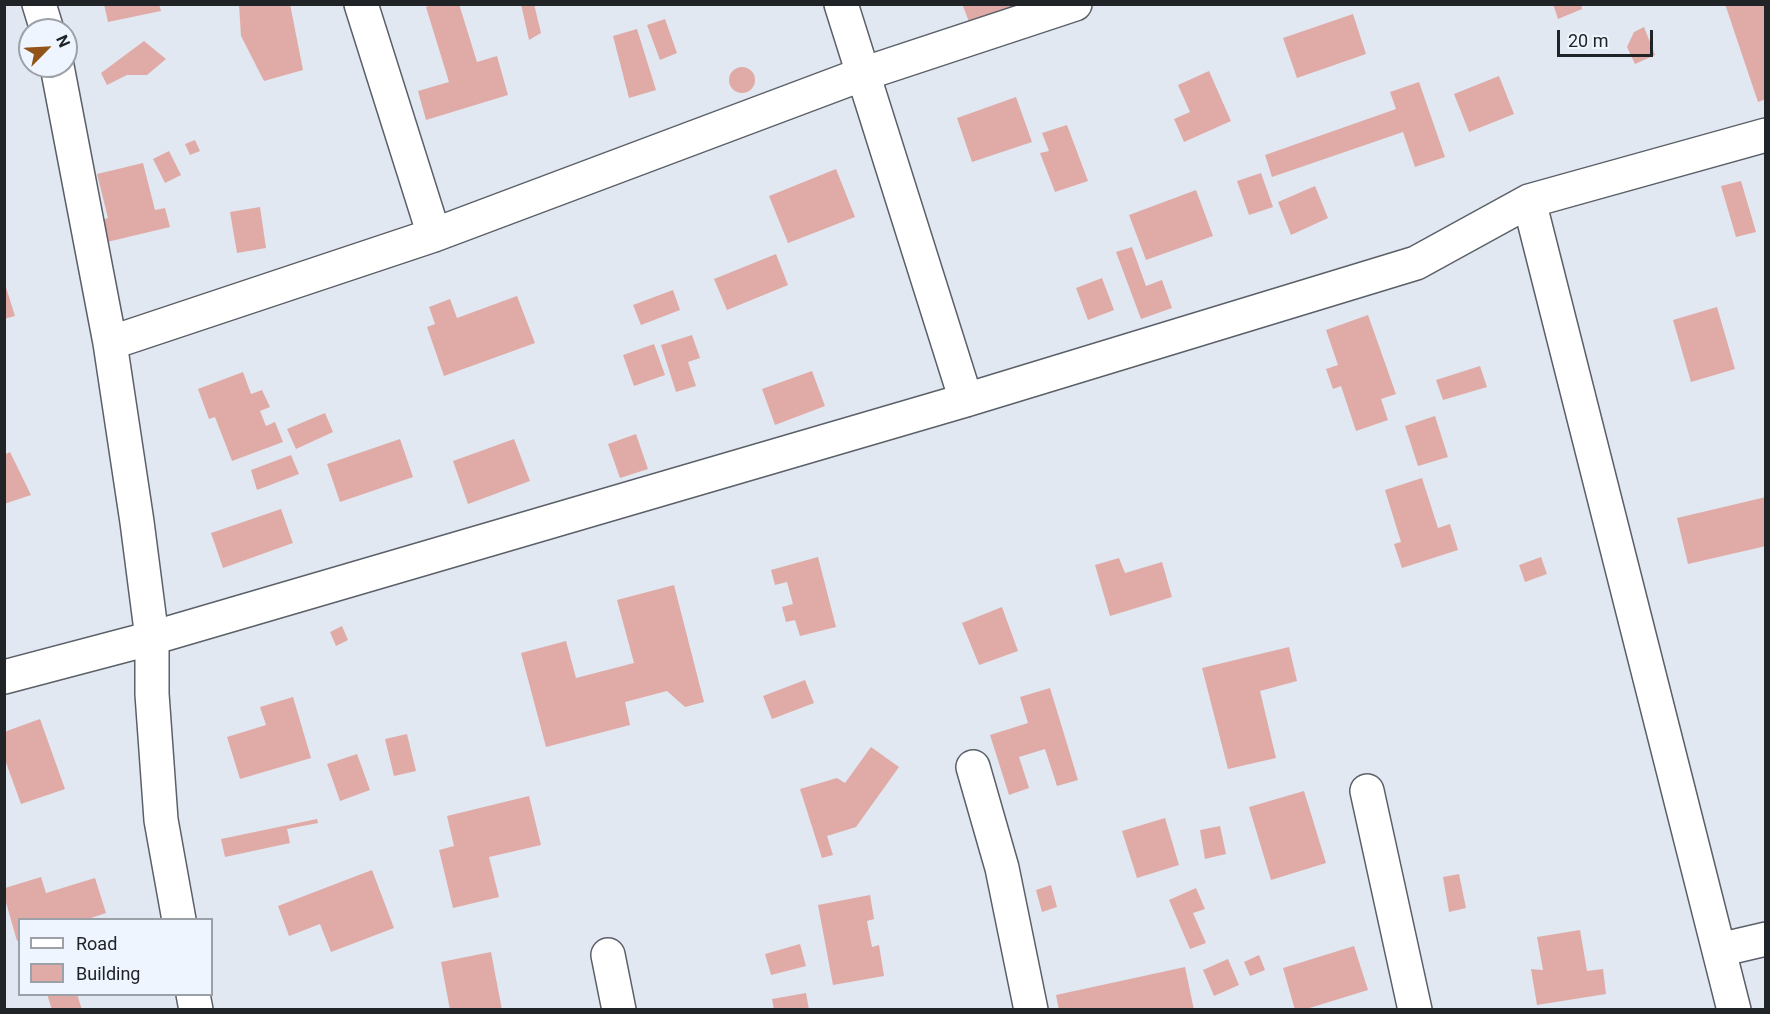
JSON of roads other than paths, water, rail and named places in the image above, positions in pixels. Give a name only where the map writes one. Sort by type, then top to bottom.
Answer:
[{"type":"street","points":[[361,4],[434,235]]},
{"type":"street","points":[[841,4],[966,400]]},
{"type":"street","points":[[110,343],[434,235],[863,74],[1076,4]]},
{"type":"street","points":[[59,78],[110,343],[152,638],[152,694],[161,820],[179,918]]},
{"type":"street","points":[[4,677],[152,638],[966,400],[1416,263],[1529,201],[1766,135]]},
{"type":"street","points":[[1529,201],[1734,1010]]},
{"type":"street","points":[[973,767],[1002,868],[1031,1010]]},
{"type":"street","points":[[1367,791],[1415,1010]]},
{"type":"street","points":[[1719,950],[1766,939]]},
{"type":"street","points":[[608,955],[619,1010]]}]
